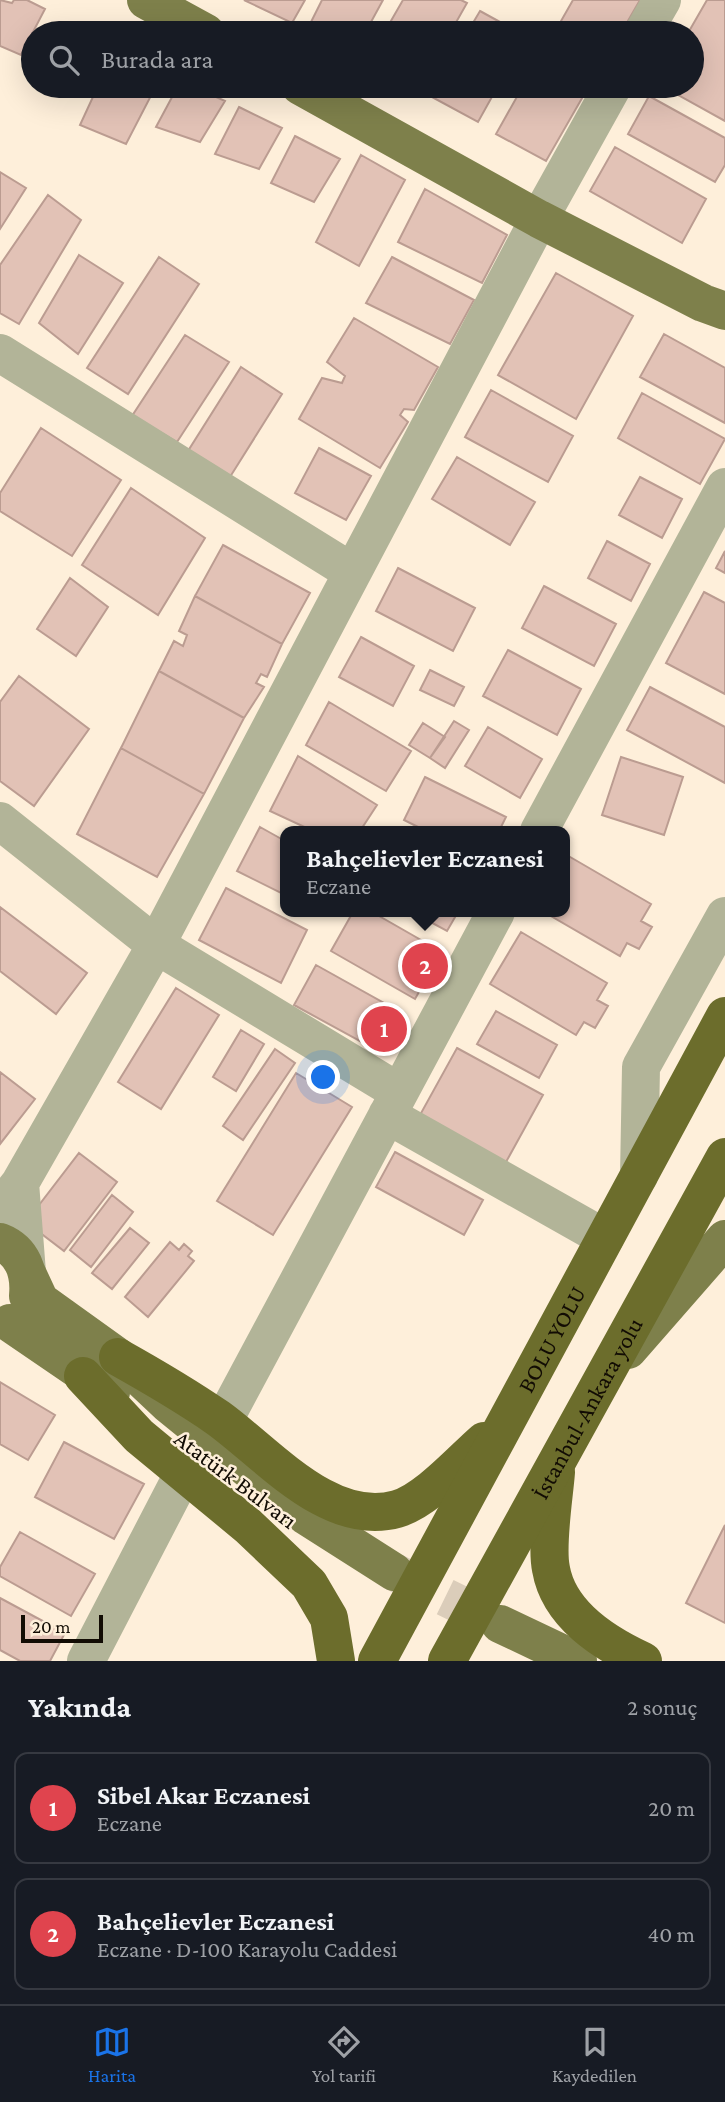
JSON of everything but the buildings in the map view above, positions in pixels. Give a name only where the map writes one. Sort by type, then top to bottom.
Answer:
[{"type":"highway","name":"BOLU YOLU","points":[[377,1661],[725,1016]]},
{"type":"highway","name":"İstanbul-Ankara yolu","points":[[447,1661],[601,1380],[715,1201],[725,1157]]},
{"type":"highway","points":[[118,1357],[179,1391],[307,1487],[332,1502],[357,1511],[381,1513],[400,1509],[421,1497],[502,1426]]},
{"type":"highway","points":[[83,1376],[139,1436],[265,1541],[309,1584],[330,1618],[336,1661]]},
{"type":"highway","points":[[557,1459],[550,1568],[556,1587],[570,1610],[592,1632],[614,1648],[643,1661]]},
{"type":"main road","points":[[146,0],[184,21]]},
{"type":"main road","points":[[321,98],[538,219],[719,311]]},
{"type":"main road","points":[[601,1380],[725,1239]]},
{"type":"main road","points":[[0,1242],[18,1254],[40,1301],[118,1357]]},
{"type":"main road","points":[[5,1326],[21,1312],[27,1298],[27,1273]]},
{"type":"main road","name":"Atatürk Bulvarı","points":[[5,1326],[155,1418],[341,1556],[392,1577],[306,1516],[168,1404],[118,1357]]},
{"type":"main road","points":[[554,1661],[498,1628],[578,1661]]},
{"type":"street","points":[[650,21],[662,0]]},
{"type":"street","points":[[27,1273],[10,1196],[156,945],[538,219],[607,98]]},
{"type":"street","points":[[0,353],[352,572]]},
{"type":"street","points":[[543,826],[725,487]]},
{"type":"street","points":[[4,831],[156,945],[393,1103],[605,1238]]},
{"type":"street","points":[[639,1176],[641,1067],[725,916]]},
{"type":"street","points":[[223,1422],[493,917]]},
{"type":"street","points":[[86,1661],[183,1474]]},
{"type":"tunnel","points":[[394,1572],[500,1624]]},
{"type":"place","name":"Bahçelievler Eczanesi","points":[[425,966]]},
{"type":"place","name":"Sibel Akar Eczanesi","points":[[384,1029]]}]
